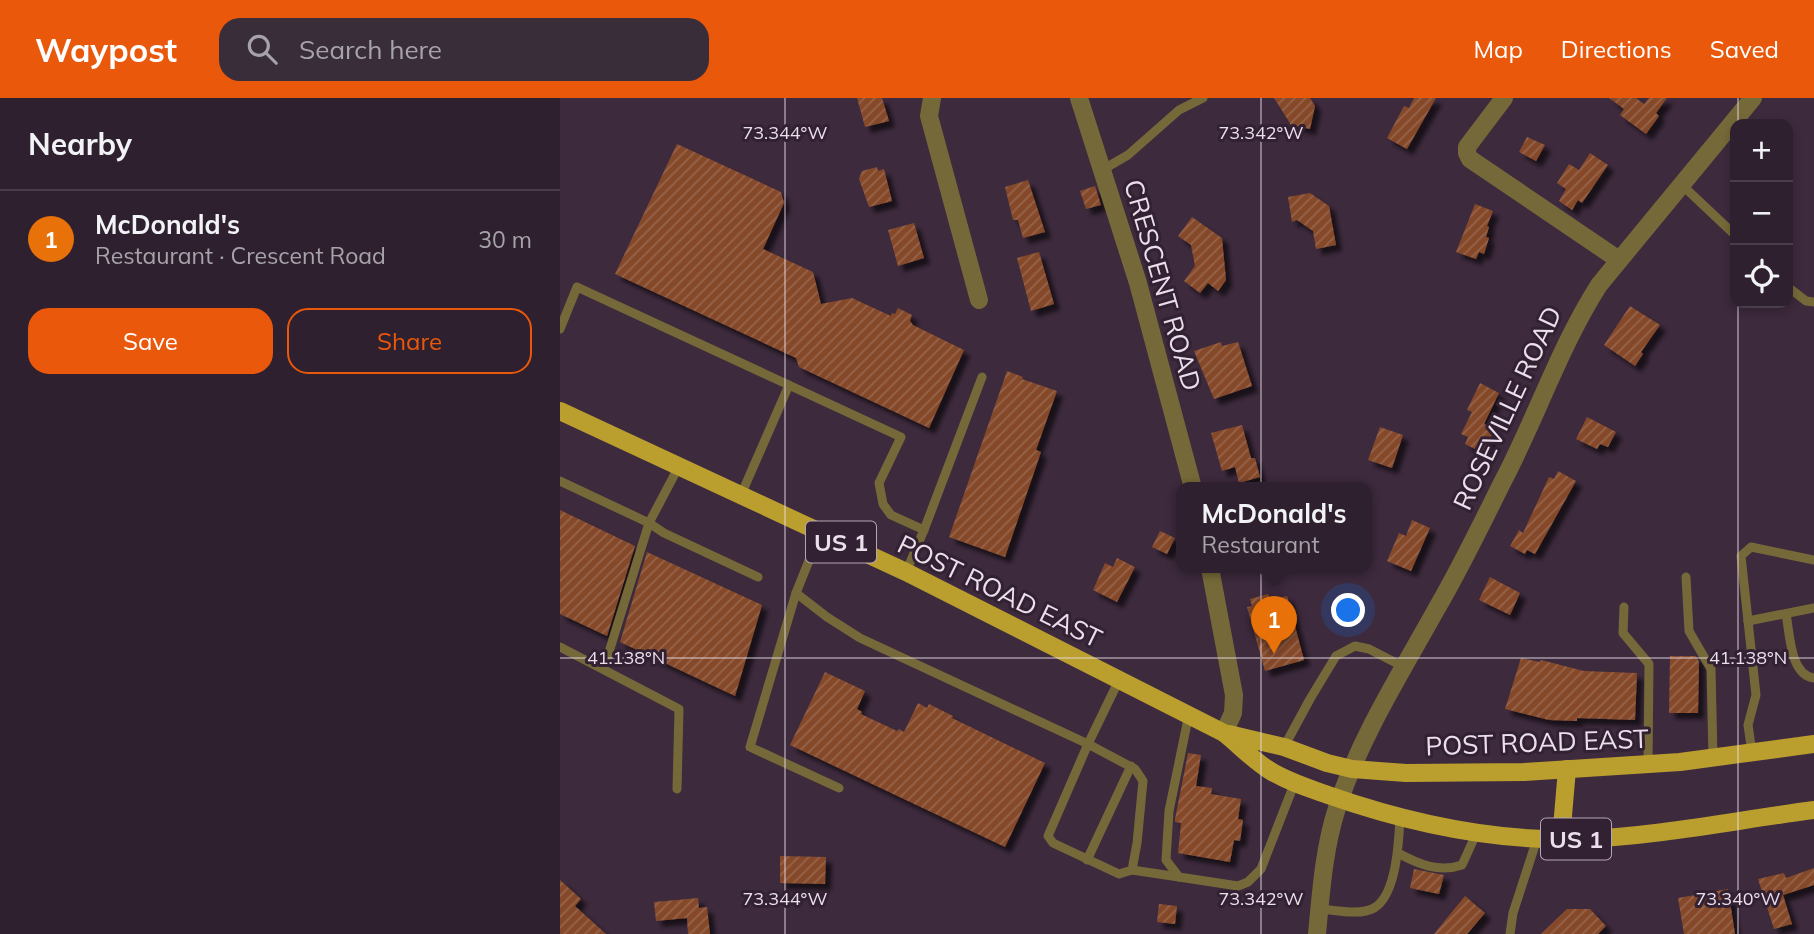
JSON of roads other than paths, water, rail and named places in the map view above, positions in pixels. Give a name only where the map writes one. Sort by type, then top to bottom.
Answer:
[{"type":"main road","name":"POST ROAD EAST","points":[[560,411],[906,572],[1224,733],[1269,770],[1340,799],[1400,816],[1477,832],[1537,839],[1642,833],[1814,810]]},
{"type":"main road","name":"POST ROAD EAST","points":[[1224,733],[1284,747],[1352,769],[1446,774],[1648,764],[1814,744]]},
{"type":"main road","points":[[1561,839],[1567,769]]},
{"type":"street","points":[[932,98],[929,116],[979,300]]},
{"type":"street","name":"CRESCENT ROAD","points":[[1079,98],[1138,283],[1191,482]]},
{"type":"street","points":[[1504,98],[1467,147],[1470,159],[1619,260]]},
{"type":"street","name":"ROSEVILLE ROAD","points":[[1317,934],[1331,832],[1352,769],[1527,435],[1581,313],[1598,285],[1753,98]]},
{"type":"street","points":[[1211,573],[1234,695],[1233,713],[1224,733]]},
{"type":"lane","points":[[1102,170],[1128,155],[1179,110],[1203,98]]},
{"type":"lane","points":[[1682,185],[1730,230]]},
{"type":"lane","points":[[560,329],[577,287],[901,437],[879,483],[883,504],[891,515],[924,530]]},
{"type":"lane","points":[[1793,291],[1806,301],[1814,302]]},
{"type":"lane","points":[[906,572],[982,377]]},
{"type":"lane","points":[[741,495],[789,385]]},
{"type":"lane","points":[[604,668],[649,523],[679,466]]},
{"type":"lane","points":[[560,481],[758,577]]},
{"type":"lane","points":[[820,533],[796,593],[750,747],[839,788]]},
{"type":"lane","points":[[1752,753],[1748,725],[1756,695],[1741,556],[1751,548],[1814,559]]},
{"type":"lane","points":[[1686,577],[1689,631],[1711,669],[1713,758]]},
{"type":"lane","points":[[796,593],[860,638],[1131,766],[1143,781],[1138,844],[1132,870]]},
{"type":"lane","points":[[1623,607],[1623,633],[1648,664],[1648,764]]},
{"type":"lane","points":[[1748,621],[1814,608]]},
{"type":"lane","points":[[1786,614],[1797,667],[1805,677],[1814,678]]},
{"type":"lane","points":[[1284,747],[1336,656],[1354,646],[1369,649],[1404,667]]},
{"type":"lane","points":[[560,647],[679,709],[677,789]]},
{"type":"lane","points":[[1120,679],[1048,836],[1053,843],[1119,874],[1132,870],[1238,886],[1248,882],[1261,869],[1294,782]]},
{"type":"lane","points":[[1179,877],[1166,860],[1169,811],[1189,714]]},
{"type":"lane","points":[[1087,860],[1131,766]]},
{"type":"lane","points":[[1319,909],[1362,912],[1375,908],[1387,893],[1398,853],[1400,816]]},
{"type":"lane","points":[[1398,853],[1410,860],[1443,870],[1451,869],[1462,864],[1477,832]]},
{"type":"lane","points":[[1510,934],[1513,913],[1537,839]]},
{"type":"place","name":"McDonald's","points":[[1274,654]]}]
